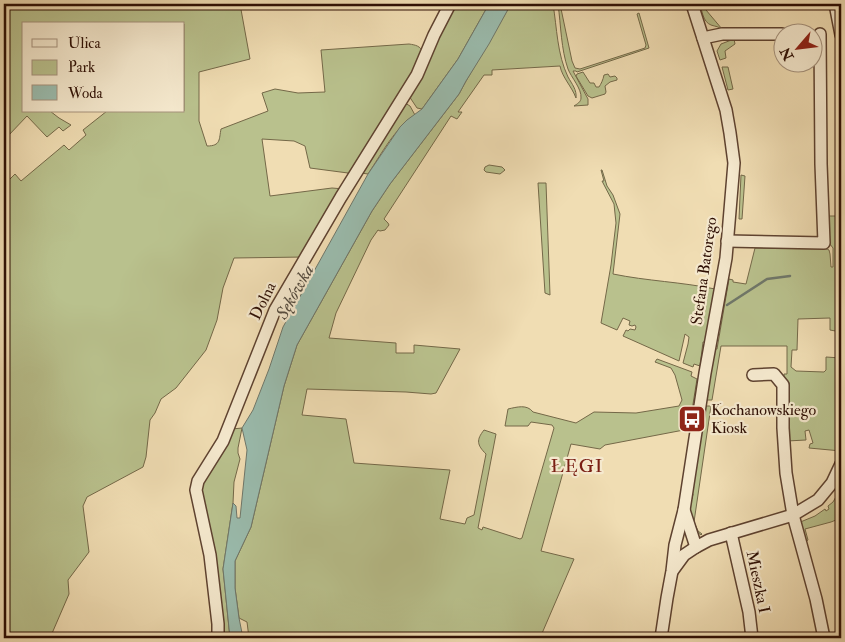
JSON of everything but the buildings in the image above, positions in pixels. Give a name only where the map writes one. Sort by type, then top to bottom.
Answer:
[{"type":"street","name":"Dolna","points":[[218,638],[210,555],[196,490],[198,481],[223,441],[275,310],[341,197],[417,75],[450,4]]},
{"type":"street","name":"Stefana Batorego","points":[[661,638],[675,545],[684,510],[708,355],[726,258],[734,163],[726,110],[692,4]]},
{"type":"street","points":[[822,34],[841,35],[835,4]]},
{"type":"street","points":[[704,38],[722,34],[772,34]]},
{"type":"street","points":[[727,241],[824,243],[817,72]]},
{"type":"street","points":[[753,375],[774,374],[783,385],[786,465],[793,514],[816,599],[824,638]]},
{"type":"street","points":[[672,571],[684,555],[709,540],[793,514],[820,499],[832,483],[841,464]]},
{"type":"street","name":"Stefana Batorego","points":[[684,510],[692,549]]},
{"type":"street","name":"Mieszka I","points":[[731,533],[752,638]]},
{"type":"street","points":[[675,545],[692,549]]},
{"type":"green space","points":[[4,4],[240,4],[250,59],[199,72],[199,121],[207,146],[217,143],[221,129],[268,111],[262,93],[275,89],[298,93],[325,92],[321,50],[409,44],[418,46],[423,52],[422,57],[350,179],[348,173],[310,168],[305,146],[294,141],[262,139],[270,196],[332,188],[344,189],[305,257],[234,258],[223,288],[217,320],[206,350],[176,388],[161,399],[150,420],[143,467],[87,497],[83,506],[89,552],[68,580],[69,594],[50,638],[4,638],[4,178],[5,184],[15,174],[21,181],[64,145],[69,150],[86,135],[83,130],[106,112],[185,112],[185,22],[22,22],[22,112],[51,112],[71,125],[63,131],[59,127],[47,137],[27,116],[8,136],[4,137]]},
{"type":"green space","points":[[455,4],[489,4],[458,59],[422,109],[417,108],[409,96]]},
{"type":"green space","points":[[511,4],[553,4],[564,68],[575,90],[576,98],[560,66],[492,70],[492,75],[484,75],[458,112],[462,112],[457,119],[451,116],[384,219],[389,225],[385,230],[378,230],[371,240],[336,313],[329,338],[396,343],[396,353],[414,353],[414,345],[460,349],[436,393],[307,389],[302,415],[346,419],[354,463],[450,470],[440,519],[465,524],[467,518],[474,515],[486,454],[479,445],[480,437],[484,430],[496,434],[478,528],[482,530],[483,527],[520,539],[522,538],[554,428],[552,425],[531,422],[528,426],[505,426],[508,409],[525,407],[533,412],[576,423],[594,412],[636,413],[679,406],[682,400],[675,375],[671,368],[655,362],[657,359],[692,372],[691,376],[697,379],[689,429],[605,445],[600,449],[571,444],[541,551],[574,559],[540,638],[249,638],[247,622],[239,618],[235,588],[235,561],[251,527],[284,386],[297,345],[372,211],[390,184],[459,94]]},
{"type":"green space","points":[[558,4],[560,4],[572,61],[575,68],[580,69],[645,48],[646,45],[637,14],[639,13],[649,48],[577,72],[573,71],[588,99],[588,105],[574,106],[579,103],[581,94],[568,69]]},
{"type":"green space","points":[[700,4],[704,4],[706,10],[722,29],[749,28],[750,30],[722,30],[708,24]]},
{"type":"green space","points":[[734,39],[735,44],[725,51],[726,58],[720,60],[717,51],[721,44]]},
{"type":"green space","points":[[722,67],[728,67],[733,89],[728,90]]},
{"type":"green space","points":[[583,72],[590,83],[594,83],[596,87],[599,87],[604,75],[615,76],[617,80],[605,86],[605,94],[592,98],[588,96],[576,76]]},
{"type":"green space","points":[[405,103],[410,106],[415,115],[395,134],[368,174],[361,173]]},
{"type":"green space","points":[[489,165],[502,167],[505,170],[500,174],[486,172],[484,170],[485,167]]},
{"type":"green space","points":[[601,170],[620,214],[613,274],[715,289],[706,342],[703,342],[700,366],[694,364],[693,367],[683,363],[689,337],[685,334],[679,361],[623,336],[626,330],[635,330],[635,325],[629,325],[630,321],[623,318],[617,330],[601,323],[616,223],[614,204],[602,181],[604,181]]},
{"type":"green space","points":[[741,175],[745,176],[742,219],[739,219]]},
{"type":"green space","points":[[538,183],[546,183],[550,295],[545,293]]},
{"type":"green space","points":[[826,216],[841,216],[841,332],[830,330],[830,318],[798,319],[797,350],[792,350],[791,367],[796,371],[824,372],[826,370],[826,357],[841,358],[841,451],[809,448],[810,444],[813,443],[809,430],[805,431],[806,440],[787,441],[784,374],[787,374],[787,346],[721,346],[712,400],[706,400],[714,349],[717,349],[729,279],[733,280],[733,282],[746,284],[755,248],[827,249],[830,254],[831,267],[833,267],[833,248],[826,239]]},
{"type":"green space","points":[[705,406],[711,406],[694,522],[701,535],[697,532],[689,515]]},
{"type":"green space","points":[[242,428],[238,448],[240,459],[234,482],[233,503],[223,569],[230,638],[221,638],[200,486],[232,429]]},
{"type":"green space","points":[[841,488],[841,518],[805,529],[808,540],[803,544],[798,523],[815,516],[825,509],[826,511],[829,509],[828,506],[833,502]]},
{"type":"water","points":[[489,4],[511,4],[459,94],[390,184],[372,211],[297,345],[284,386],[251,527],[235,561],[235,588],[243,638],[230,638],[223,569],[233,503],[236,506],[237,518],[240,518],[247,450],[242,428],[253,410],[283,327],[368,174],[400,127],[422,109],[458,59]]},
{"type":"waterway","points":[[727,305],[767,279],[790,276]]},
{"type":"place","name":"Kochanowskiego Kiosk","points":[[692,419]]},
{"type":"district","name":"ŁĘGI","points":[[577,466]]},
{"type":"water label","name":"Sękówka","points":[[295,292]]}]
